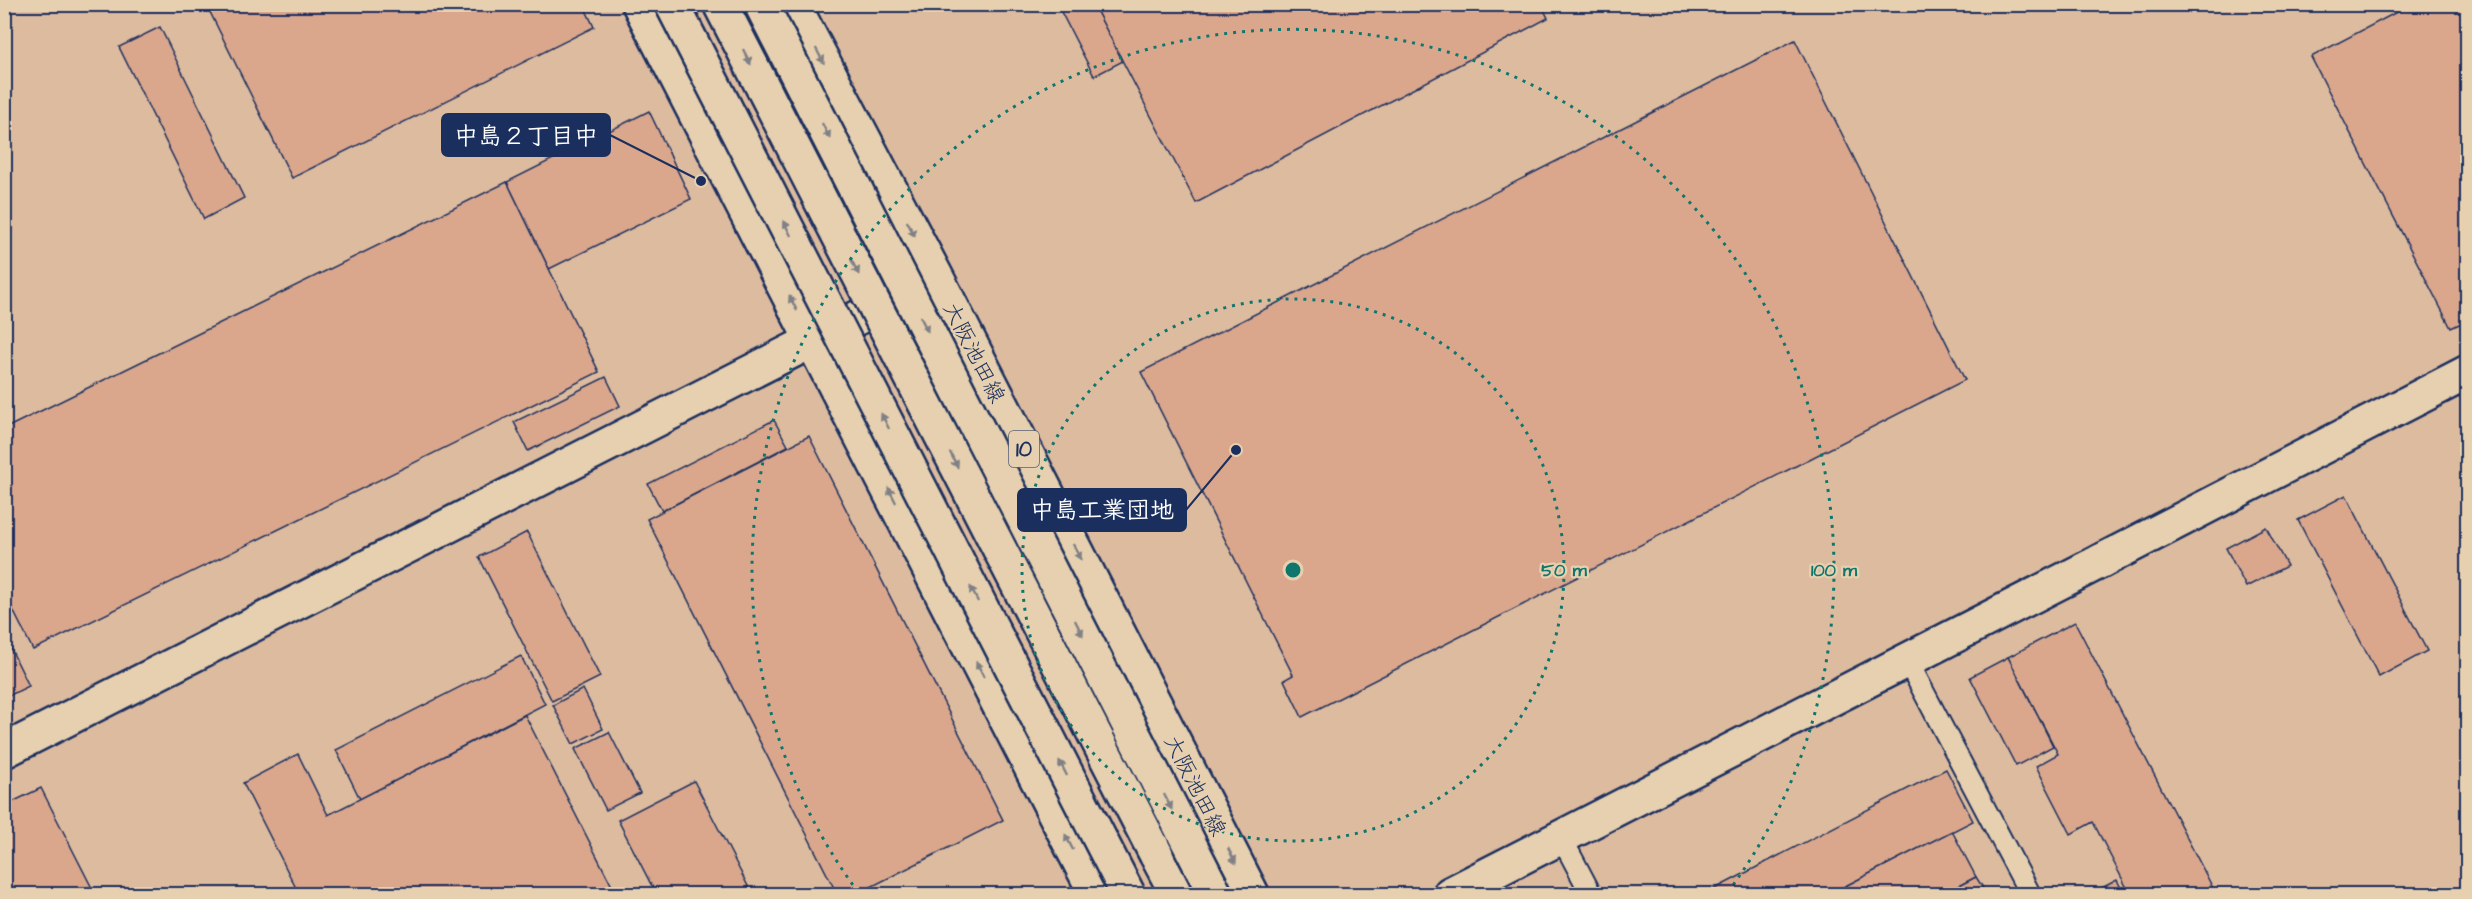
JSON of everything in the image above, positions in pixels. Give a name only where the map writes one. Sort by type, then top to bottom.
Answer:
[{"type":"main road","points":[[639,4],[1096,894]]},
{"type":"main road","points":[[672,4],[1128,894]]},
{"type":"main road","points":[[720,4],[1177,894]]},
{"type":"main road","points":[[761,4],[1215,894]]},
{"type":"main road","name":"大阪池田線","points":[[793,4],[1252,894]]},
{"type":"main road","points":[[4,751],[936,278]]},
{"type":"main road","points":[[1450,894],[2468,372]]},
{"type":"lane","points":[[1907,660],[2030,894]]},
{"type":"lane","points":[[1562,837],[1591,894]]},
{"type":"shaded area","points":[[5,5],[2467,5],[2467,894],[5,894]]},
{"type":"building","points":[[206,4],[583,4],[594,27],[292,178]]},
{"type":"building","points":[[1057,4],[1093,4],[1123,61],[1094,76]]},
{"type":"building","points":[[1093,4],[1541,4],[1548,18],[1196,203]]},
{"type":"building","points":[[2412,4],[2468,4],[2468,320],[2451,328],[2311,57]]},
{"type":"building","points":[[160,27],[244,198],[204,219],[119,47]]},
{"type":"building","points":[[1795,40],[1965,380],[1302,717],[1284,680],[1293,675],[1141,372]]},
{"type":"building","points":[[649,111],[691,199],[549,269],[507,182]]},
{"type":"building","points":[[507,182],[599,372],[33,650],[4,592],[4,429]]},
{"type":"building","points":[[606,377],[620,406],[528,451],[514,422]]},
{"type":"building","points":[[774,420],[788,446],[662,511],[648,484]]},
{"type":"building","points":[[809,436],[1003,820],[857,894],[837,894],[647,519]]},
{"type":"building","points":[[2346,495],[2427,651],[2379,677],[2298,520]]},
{"type":"building","points":[[2266,527],[2287,566],[2246,587],[2226,548]]},
{"type":"building","points":[[527,532],[600,677],[552,701],[479,557]]},
{"type":"building","points":[[2075,622],[2216,894],[2130,894],[2093,822],[2071,834],[2036,766],[2058,754],[2008,657]]},
{"type":"building","points":[[4,635],[29,686],[4,698]]},
{"type":"building","points":[[521,656],[545,704],[360,799],[336,750]]},
{"type":"building","points":[[2008,657],[2053,746],[2016,766],[1970,677]]},
{"type":"building","points":[[583,689],[603,729],[573,744],[553,705]]},
{"type":"building","points":[[525,715],[616,894],[299,894],[243,783],[298,754],[328,815]]},
{"type":"building","points":[[609,732],[640,793],[606,810],[575,749]]},
{"type":"building","points":[[1946,769],[1973,821],[1830,894],[1705,894]]},
{"type":"building","points":[[694,781],[752,894],[656,894],[618,820]]},
{"type":"building","points":[[41,788],[95,894],[4,894],[4,806]]},
{"type":"building","points":[[1952,831],[1976,877],[1943,894],[1830,894]]},
{"type":"building","points":[[1976,877],[1987,894],[1943,894]]},
{"type":"building","points":[[2117,880],[2124,894],[2090,894]]},
{"type":"place","name":"中島２丁目中","points":[[701,181]]},
{"type":"place","name":"中島工業団地","points":[[1236,450]]}]
